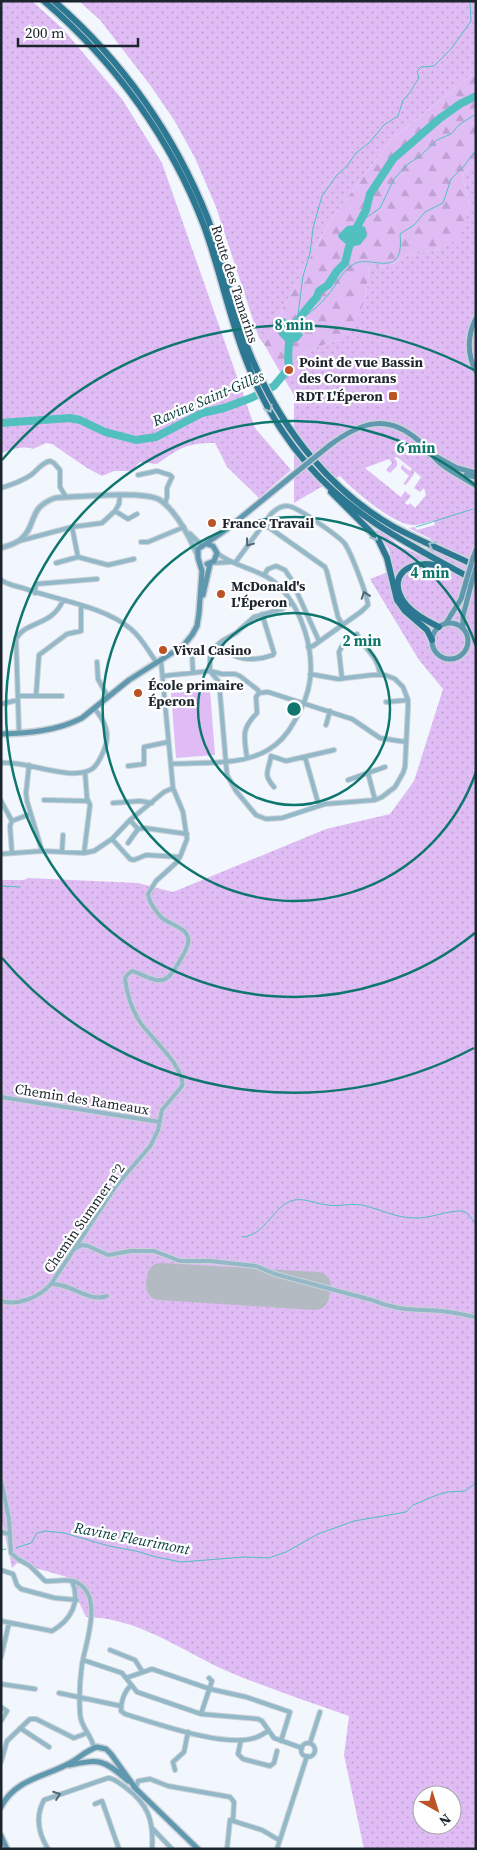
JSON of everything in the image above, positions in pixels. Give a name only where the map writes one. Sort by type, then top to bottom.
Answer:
[{"type":"highway","name":"Route des Tamarins","points":[[44,1],[80,34],[118,76],[147,115],[170,153],[182,175],[203,224],[249,360],[278,424],[303,458],[318,476],[377,526],[472,583]]},
{"type":"highway","name":"Route des Tamarins","points":[[54,1],[91,36],[128,78],[154,114],[182,162],[213,233],[249,360],[284,420],[314,460],[342,488],[366,508],[393,526],[476,567]]},
{"type":"highway","points":[[318,476],[339,502],[378,539],[387,558],[397,600],[405,611],[427,630],[432,640]]},
{"type":"highway","points":[[439,626],[414,612],[402,599],[398,588],[398,581],[404,571],[418,564],[430,563],[472,583]]},
{"type":"main road","points":[[476,318],[468,345],[472,365],[476,372]]},
{"type":"main road","points":[[1,734],[63,727],[82,718],[108,696],[188,641],[197,626],[202,571],[197,554],[204,545],[227,529],[330,445],[358,427],[383,423],[409,432],[440,463],[476,486]]},
{"type":"main road","points":[[431,454],[457,468],[476,473]]},
{"type":"main road","points":[[448,469],[476,477]]},
{"type":"main road","points":[[199,608],[210,563],[216,557],[216,551],[227,529]]},
{"type":"main road","points":[[204,545],[216,551]]},
{"type":"main road","points":[[446,623],[472,583],[476,550]]},
{"type":"main road","points":[[200,561],[205,564],[210,563]]},
{"type":"main road","points":[[463,628],[463,616],[476,567]]},
{"type":"main road","points":[[446,623],[456,624],[463,628],[467,634],[468,642],[463,654],[450,659],[442,658],[437,654],[433,648],[432,640],[439,626],[446,623]]},
{"type":"main road","points":[[92,1761],[90,1754],[93,1748]]},
{"type":"main road","points":[[1,1807],[5,1800],[21,1784],[63,1766],[93,1748],[106,1749],[148,1804],[198,1849]]},
{"type":"main road","points":[[63,1766],[92,1761],[111,1764],[116,1760]]},
{"type":"main road","points":[[105,1763],[137,1790]]},
{"type":"main road","points":[[1,1836],[8,1849]]},
{"type":"street","points":[[1,488],[17,483],[31,475],[42,464],[50,461],[60,470],[60,486],[66,497]]},
{"type":"street","points":[[138,474],[157,471],[172,477],[166,488],[167,497],[165,504]]},
{"type":"street","points":[[19,541],[29,528],[38,507],[55,498],[144,494],[154,497],[165,504],[184,527],[197,554]]},
{"type":"street","points":[[1,548],[19,541],[72,527],[102,523],[115,511],[119,504],[120,495]]},
{"type":"street","points":[[210,563],[234,562],[275,510],[290,506],[344,543],[368,605],[308,647]]},
{"type":"street","points":[[115,511],[128,519],[137,514]]},
{"type":"street","points":[[264,524],[324,567],[328,572],[338,617],[342,624]]},
{"type":"street","points":[[72,527],[78,557]]},
{"type":"street","points":[[141,542],[148,542],[184,527]]},
{"type":"street","points":[[187,532],[204,545]]},
{"type":"street","points":[[171,764],[247,758],[268,750],[287,734],[304,703],[308,690],[310,674],[308,647],[303,626],[292,603],[280,587],[264,575],[234,562],[216,551]]},
{"type":"street","points":[[56,564],[78,557],[108,565],[134,560]]},
{"type":"street","points":[[264,575],[268,569],[276,566],[285,570],[291,579],[319,641]]},
{"type":"street","points":[[35,593],[36,584],[97,579]]},
{"type":"street","points":[[1,580],[119,620],[132,629],[159,662]]},
{"type":"street","points":[[19,733],[15,646],[18,636],[59,610],[63,600]]},
{"type":"street","points":[[292,603],[282,609],[254,617],[236,634],[219,644],[211,653],[210,671],[218,682],[227,775],[245,803],[261,817],[282,818],[318,806],[375,800],[389,792],[399,780],[405,766],[408,700],[403,687],[395,679],[380,674],[342,679],[310,674]]},
{"type":"street","points":[[36,696],[38,655],[68,634],[81,631],[81,606]]},
{"type":"street","points":[[219,644],[229,653],[245,658],[256,659],[273,655],[262,614]]},
{"type":"street","points":[[357,634],[360,642],[375,658],[380,674]]},
{"type":"street","points":[[342,646],[339,652],[342,679]]},
{"type":"street","points":[[192,654],[193,673]]},
{"type":"street","points":[[97,662],[98,679],[108,696]]},
{"type":"street","name":"Chemin Summer n°2","points":[[1,1301],[12,1303],[23,1301],[42,1294],[52,1284],[116,1186],[151,1145],[160,1122],[162,1110],[180,1090],[183,1082],[177,1068],[146,1030],[133,1009],[125,979],[129,972],[132,971],[155,981],[165,979],[177,966],[188,942],[186,933],[161,917],[149,899],[148,894],[156,881],[180,857],[187,834],[183,812],[173,788],[163,676],[159,662]]},
{"type":"street","points":[[163,676],[210,671],[222,674],[238,674],[258,690],[259,693]]},
{"type":"street","points":[[259,693],[268,692],[330,711],[356,721],[380,738],[406,742]]},
{"type":"street","points":[[247,758],[245,729],[249,721],[257,713],[256,700],[259,693]]},
{"type":"street","points":[[1,704],[18,698],[62,696]]},
{"type":"street","points":[[386,702],[408,700]]},
{"type":"street","points":[[1,763],[13,762],[64,772],[85,772],[98,764],[108,738],[104,724],[94,708]]},
{"type":"street","points":[[326,725],[330,711]]},
{"type":"street","points":[[128,766],[144,764],[144,747],[168,742]]},
{"type":"street","points":[[268,750],[271,756],[286,762],[334,750]]},
{"type":"street","points":[[271,756],[266,772],[274,787]]},
{"type":"street","points":[[305,757],[318,806]]},
{"type":"street","points":[[29,765],[26,793],[30,814],[42,851]]},
{"type":"street","points":[[348,780],[385,767]]},
{"type":"street","points":[[84,853],[90,805],[85,772]]},
{"type":"street","points":[[368,773],[375,800]]},
{"type":"street","points":[[1,854],[42,851],[84,853],[102,847],[130,820],[164,792],[173,788]]},
{"type":"street","points":[[44,800],[88,801]]},
{"type":"street","points":[[113,803],[140,800],[152,803]]},
{"type":"street","points":[[1,802],[12,821],[10,826],[12,853]]},
{"type":"street","points":[[12,821],[30,814]]},
{"type":"street","points":[[130,820],[138,829]]},
{"type":"street","points":[[128,843],[138,829],[145,828],[187,834]]},
{"type":"street","points":[[62,852],[63,835]]},
{"type":"street","points":[[112,839],[130,860],[146,855],[180,857]]},
{"type":"street","name":"Chemin des Rameaux","points":[[1,1097],[160,1122]]},
{"type":"street","points":[[74,1249],[82,1245],[108,1255],[131,1251],[154,1252],[180,1261],[210,1261],[256,1266],[275,1274],[363,1297],[393,1308],[476,1317]]},
{"type":"street","points":[[52,1284],[60,1284],[93,1297],[107,1296]]},
{"type":"street","points":[[1,1480],[9,1519],[12,1553],[45,1580],[78,1583],[85,1591],[90,1604],[91,1620],[83,1660],[80,1697],[81,1722],[93,1748]]},
{"type":"street","points":[[1,1532],[9,1534]]},
{"type":"street","points":[[1,1570],[13,1574],[17,1585],[21,1589],[55,1598],[76,1600]]},
{"type":"street","points":[[1,1621],[52,1631],[66,1620],[74,1607],[76,1591],[72,1581]]},
{"type":"street","points":[[1,1657],[9,1623]]},
{"type":"street","points":[[110,1650],[136,1660],[142,1671]]},
{"type":"street","points":[[83,1660],[122,1673],[137,1692],[201,1714],[258,1719],[262,1721],[274,1738],[302,1748]]},
{"type":"street","points":[[126,1678],[152,1669],[210,1689],[246,1697],[290,1712],[281,1741]]},
{"type":"street","points":[[201,1714],[212,1681],[209,1678]]},
{"type":"street","points":[[1,1684],[36,1689]]},
{"type":"street","points":[[131,1685],[126,1690],[121,1706],[121,1711],[125,1714],[213,1738],[240,1740],[255,1738],[268,1731]]},
{"type":"street","points":[[59,1693],[121,1706]]},
{"type":"street","points":[[1,1707],[7,1711],[1,1721]]},
{"type":"street","points":[[302,1748],[307,1743],[310,1743],[320,1712]]},
{"type":"street","points":[[1,1762],[3,1747],[7,1741],[28,1720],[33,1718],[74,1738],[87,1733]]},
{"type":"street","points":[[20,1728],[49,1747]]},
{"type":"street","points":[[175,1770],[173,1762],[184,1752],[188,1732]]},
{"type":"street","points":[[240,1740],[238,1754],[244,1759],[270,1766],[274,1763],[277,1751]]},
{"type":"street","points":[[306,1756],[312,1755],[315,1750],[310,1743]]},
{"type":"street","points":[[302,1748],[302,1753],[306,1756]]},
{"type":"street","points":[[276,1849],[306,1756]]},
{"type":"street","points":[[48,1849],[42,1840],[38,1822],[40,1807],[44,1800],[108,1778],[118,1782],[148,1804],[152,1828],[152,1849]]},
{"type":"street","points":[[139,1799],[138,1781],[150,1779],[168,1786],[230,1798],[234,1802],[233,1821]]},
{"type":"street","points":[[95,1804],[102,1801],[119,1849]]},
{"type":"street","points":[[227,1849],[230,1820],[262,1830],[279,1840]]},
{"type":"street","points":[[152,1828],[172,1849]]},
{"type":"green space","points":[[1,1],[32,1],[63,29],[122,99],[162,163],[255,428],[291,470],[259,498],[227,467],[215,443],[190,445],[178,450],[157,464],[140,462],[132,471],[114,471],[102,476],[52,444],[46,443],[33,449],[13,449],[1,453]]},
{"type":"green space","points":[[79,1],[476,1],[476,71],[392,139],[329,222],[264,344],[259,338],[216,207],[195,158],[174,120],[150,85],[100,20]]},
{"type":"green space","points":[[476,71],[476,162],[462,175],[470,205],[460,238],[440,249],[405,256],[389,266],[370,267],[365,299],[356,323],[339,340],[311,349],[280,372],[264,344],[329,222],[392,139]]},
{"type":"green space","points":[[476,162],[476,1849],[364,1849],[344,1755],[349,1716],[235,1675],[139,1628],[122,1622],[86,1617],[67,1577],[17,1563],[12,1568],[1,1516],[1,880],[24,880],[28,878],[138,883],[173,892],[326,829],[390,814],[414,781],[443,689],[419,660],[370,579],[393,570],[389,549],[373,525],[398,545],[419,555],[427,549],[431,539],[409,528],[414,527],[417,530],[435,525],[434,521],[411,525],[394,519],[364,498],[340,476],[294,503],[294,395],[280,372],[311,349],[339,340],[365,299],[370,267],[389,266],[405,256],[440,249],[470,205],[462,175]],"holes":[[[397,457],[412,469],[410,471],[403,466],[405,464],[401,466],[401,469],[409,476],[403,484],[406,485],[414,471],[421,477],[414,488],[420,492],[424,488],[426,495],[415,508],[410,503],[408,505],[405,503],[411,496],[405,491],[401,497],[365,468],[389,459],[392,463],[386,470],[390,473],[397,466],[397,461],[394,458]]]},
{"type":"green space","points":[[210,690],[215,755],[176,758],[171,693]]},
{"type":"water","points":[[357,225],[365,227],[367,236],[360,245],[349,247],[338,235],[347,226]]},
{"type":"water","points":[[284,318],[297,327],[303,335],[298,341],[288,344],[279,335],[279,322]]},
{"type":"waterway","points":[[297,322],[303,276],[322,196],[356,153],[370,142],[384,125],[398,116],[403,100],[419,78],[417,71],[421,67],[434,66],[451,49],[471,21],[470,1]]},
{"type":"waterway","name":"Ravine Saint-Gilles","points":[[1,423],[70,418],[80,420],[105,432],[136,440],[156,437],[202,413],[224,408],[251,398],[274,386],[289,368],[290,337],[297,321],[317,297],[319,291],[328,285],[345,263],[349,247],[366,210],[370,194],[393,159],[439,119],[460,104],[476,96]]},
{"type":"waterway","points":[[360,225],[367,217],[380,208],[394,179],[409,163],[419,157],[437,140],[451,134],[460,124],[476,114]]},
{"type":"waterway","points":[[298,321],[322,302],[345,272],[354,264],[361,262],[385,263],[392,262],[397,258],[400,249],[400,234],[414,225],[425,212],[443,203],[451,179],[476,150]]},
{"type":"waterway","points":[[416,527],[473,509]]},
{"type":"waterway","points":[[1,886],[20,887]]},
{"type":"waterway","points":[[242,1237],[257,1232],[280,1208],[294,1200],[307,1200],[332,1205],[362,1205],[407,1218],[420,1218],[463,1211],[476,1224]]},
{"type":"waterway","name":"Ravine Fleurimont","points":[[16,1548],[31,1543],[37,1533],[45,1531],[64,1533],[109,1546],[181,1562],[244,1557],[269,1558],[286,1552],[318,1534],[354,1521],[406,1512],[413,1505],[437,1495],[465,1491],[476,1483]]},
{"type":"waterway","name":"Ravine Fleurimont","points":[[1,1550],[6,1549]]},
{"type":"runway","points":[[161,1277],[317,1286],[315,1296],[160,1286],[161,1277]]},
{"type":"place","name":"Point de vue Bassin des Cormorans","points":[[289,370]]},
{"type":"place","name":"RDT L'Éperon","points":[[393,396]]},
{"type":"place","name":"France Travail","points":[[212,523]]},
{"type":"place","name":"McDonald's L'Éperon","points":[[221,594]]},
{"type":"place","name":"Vival Casino","points":[[163,650]]},
{"type":"place","name":"École primaire Éperon","points":[[138,693]]}]
